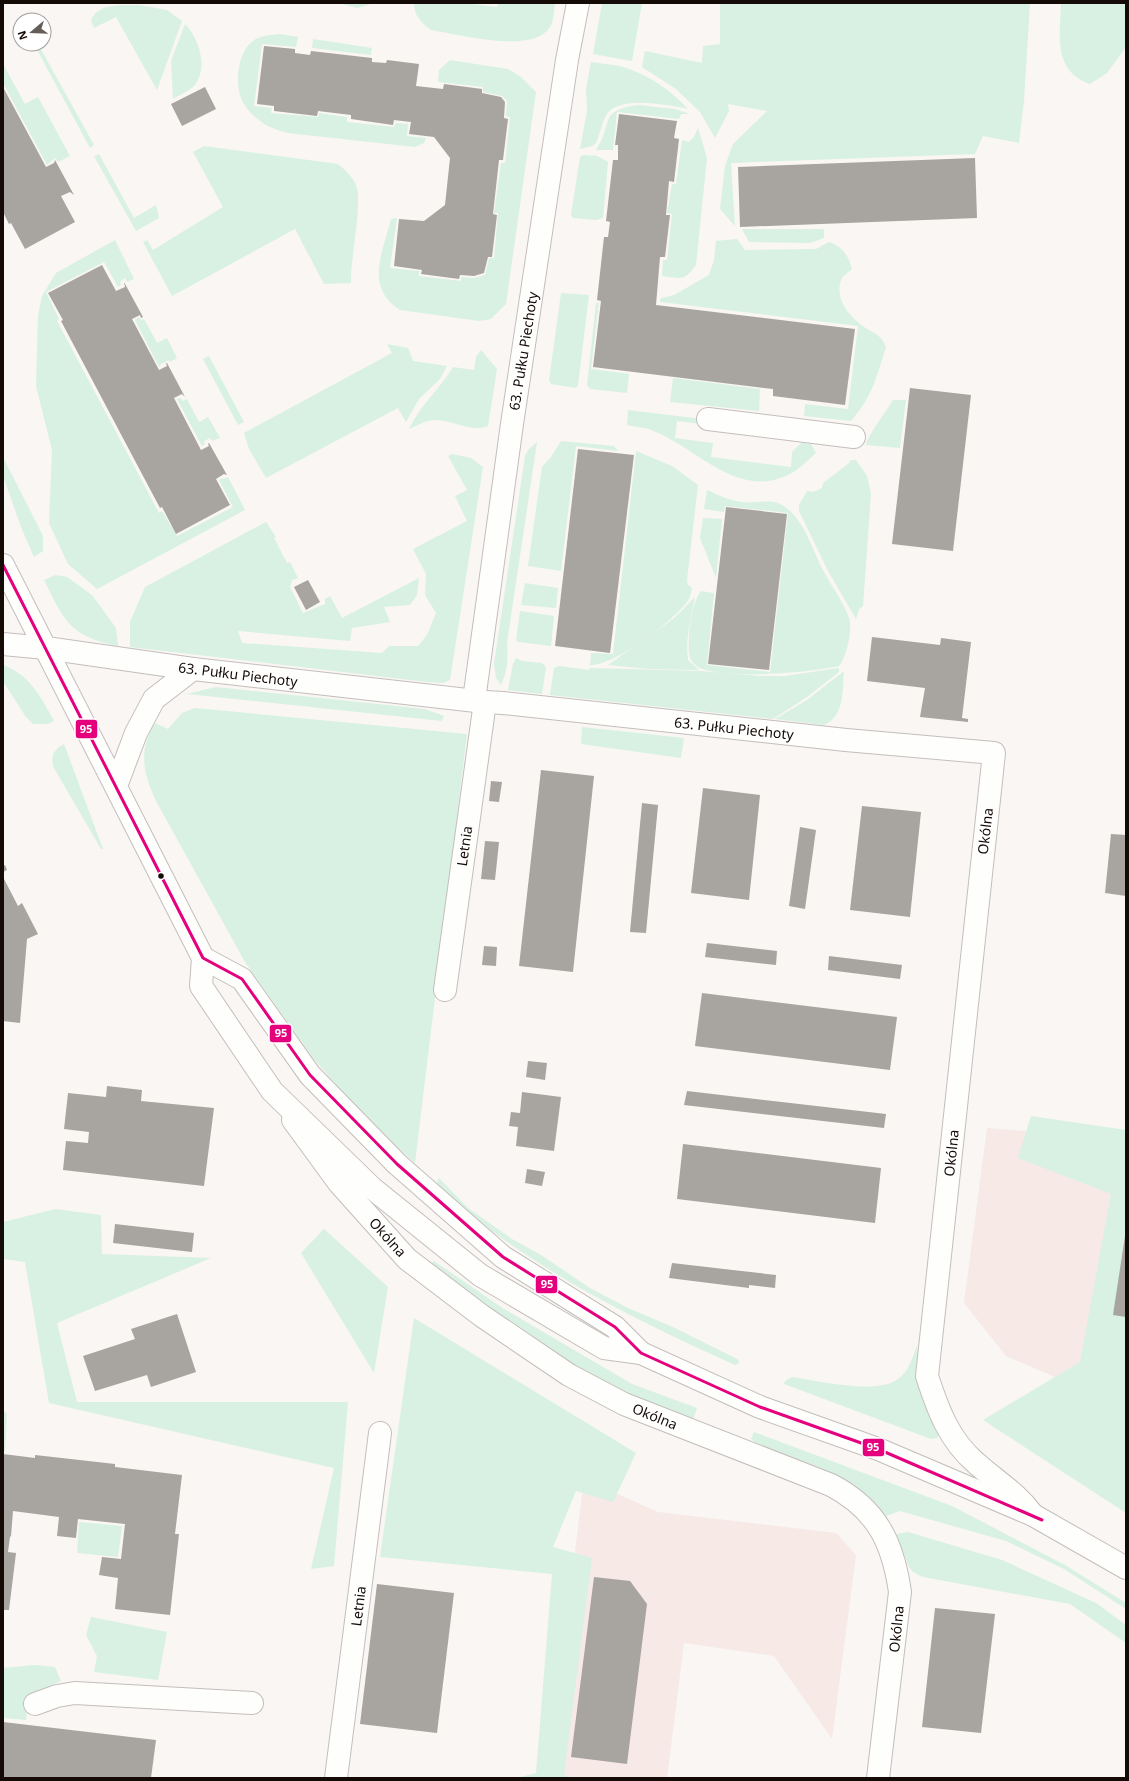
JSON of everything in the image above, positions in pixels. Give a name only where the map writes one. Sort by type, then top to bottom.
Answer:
[{"type":"street","name":"63. Pułku Piechoty","points":[[480,701],[512,424],[567,60],[578,3]]},
{"type":"street","points":[[708,419],[854,437]]},
{"type":"street","points":[[3,564],[203,958],[201,986],[272,1091],[372,1188],[480,1275],[604,1348],[641,1353],[760,1407],[878,1449],[1033,1514],[1126,1568]]},
{"type":"street","name":"63. Pułku Piechoty","points":[[3,644],[46,648],[192,669],[480,701],[846,740],[994,753]]},
{"type":"street","points":[[116,786],[136,733],[154,699],[192,669]]},
{"type":"street","name":"Letnia","points":[[445,990],[480,701]]},
{"type":"street","name":"Okólna","points":[[994,753],[927,1376],[936,1405],[952,1437],[975,1462],[1021,1499],[1033,1514]]},
{"type":"street","points":[[203,958],[242,979],[310,1075],[397,1164],[503,1257],[615,1326],[641,1353]]},
{"type":"street","name":"Okólna","points":[[272,1091],[339,1182],[407,1259],[482,1316],[569,1375],[624,1404],[818,1480],[845,1492],[861,1504],[881,1531],[896,1566],[900,1592],[878,1778]]},
{"type":"street","name":"Letnia","points":[[336,1778],[380,1433]]},
{"type":"street","points":[[35,1704],[57,1696],[75,1693],[252,1703]]},
{"type":"shaded area","points":[[987,1128],[1126,1139],[1120,1405],[1006,1356],[964,1303]]},
{"type":"shaded area","points":[[584,1479],[658,1512],[836,1533],[856,1555],[832,1739],[774,1656],[684,1643],[667,1778],[547,1778]]},
{"type":"green space","points":[[339,3],[374,3],[357,8]]},
{"type":"green space","points":[[414,3],[463,3],[497,7],[498,3],[555,3],[551,25],[541,35],[528,40],[512,41],[476,38],[431,30],[424,25],[419,18],[415,11]]},
{"type":"green space","points":[[602,3],[642,3],[632,61],[593,54]]},
{"type":"green space","points":[[720,3],[1030,3],[1024,101],[1019,143],[983,136],[975,154],[731,163],[735,226],[720,209],[725,166],[733,144],[767,111],[728,104],[729,111],[715,138],[700,112],[676,89],[642,67],[645,51],[702,63],[703,46],[720,44]]},
{"type":"green space","points":[[1061,3],[1126,3],[1126,47],[1107,73],[1090,84],[1078,78],[1064,61],[1060,39]]},
{"type":"green space","points":[[119,5],[139,5],[167,10],[182,21],[157,90],[116,17],[94,28],[91,20],[95,14],[105,8]]},
{"type":"green space","points":[[185,24],[198,45],[201,71],[194,86],[173,99],[171,61]]},
{"type":"green space","points":[[280,34],[298,37],[296,47],[262,44],[254,106],[272,108],[271,113],[318,117],[319,113],[347,117],[347,122],[394,127],[396,123],[408,124],[407,136],[426,138],[424,143],[415,147],[288,133],[263,123],[248,110],[244,104],[239,88],[239,69],[241,59],[250,44],[256,39],[265,36]]},
{"type":"green space","points":[[313,39],[372,48],[371,55],[312,48]]},
{"type":"green space","points":[[38,52],[42,52],[94,145],[90,148]]},
{"type":"green space","points":[[450,60],[508,69],[521,77],[536,92],[506,304],[491,319],[479,321],[400,310],[389,301],[382,291],[379,280],[381,256],[391,219],[397,218],[390,268],[419,271],[419,276],[461,281],[461,277],[474,278],[485,275],[489,258],[494,258],[498,213],[494,213],[501,163],[505,163],[510,117],[506,116],[507,101],[502,96],[483,92],[483,87],[438,82],[439,70]]},
{"type":"green space","points":[[591,62],[619,66],[642,74],[663,87],[688,109],[669,105],[645,103],[633,103],[613,108],[607,114],[596,143],[592,146],[580,149],[587,111],[586,89]]},
{"type":"green space","points":[[3,64],[25,104],[38,97],[70,156],[58,162],[55,158],[47,165],[3,83]]},
{"type":"green space","points":[[638,105],[675,109],[690,114],[681,114],[679,119],[617,112],[613,150],[596,150],[611,115],[617,111],[625,108]]},
{"type":"green space","points":[[698,128],[707,158],[696,265],[682,278],[662,276],[663,260],[667,260],[672,214],[667,213],[672,184],[676,184],[682,140],[689,142],[694,137]]},
{"type":"green space","points":[[204,146],[338,164],[350,176],[356,185],[358,193],[351,283],[324,284],[295,229],[172,296],[143,242],[147,240],[153,250],[223,207],[193,152]]},
{"type":"green space","points":[[99,154],[134,218],[156,205],[159,218],[136,231],[94,156]]},
{"type":"green space","points":[[584,155],[597,156],[608,162],[603,218],[596,220],[573,218],[571,215],[580,157]]},
{"type":"green space","points":[[742,229],[824,229],[824,238],[810,243],[749,242]]},
{"type":"green space","points":[[737,239],[745,250],[816,249],[829,242],[838,246],[847,256],[852,269],[841,280],[839,288],[842,302],[856,321],[875,333],[883,341],[886,347],[869,395],[851,421],[804,416],[805,404],[848,409],[858,326],[660,302],[661,298],[674,295],[709,275],[714,260],[716,241]]},
{"type":"green space","points":[[115,240],[134,279],[127,282],[125,278],[120,282],[121,285],[118,287],[104,262],[46,292],[59,319],[57,321],[159,513],[162,511],[177,536],[233,507],[219,480],[222,478],[228,477],[245,510],[97,589],[68,564],[49,523],[52,450],[36,386],[38,315],[42,296],[56,273]]},
{"type":"green space","points":[[561,293],[589,295],[578,385],[576,388],[551,384],[549,380]]},
{"type":"green space","points":[[596,303],[599,303],[591,369],[629,374],[627,393],[590,389],[587,385]]},
{"type":"green space","points":[[139,317],[141,320],[144,319],[157,343],[167,338],[177,358],[170,362],[169,360],[161,364],[159,367],[135,320]]},
{"type":"green space","points":[[387,344],[408,348],[413,361],[447,366],[440,379],[419,399],[406,422],[398,408],[266,478],[249,449],[244,433],[392,353]]},
{"type":"green space","points":[[481,350],[497,369],[488,426],[475,428],[432,420],[409,429],[419,412],[453,367],[474,370],[476,357]]},
{"type":"green space","points":[[209,356],[244,422],[238,425],[203,359]]},
{"type":"green space","points":[[673,378],[760,389],[759,411],[670,402]]},
{"type":"green space","points":[[180,398],[183,401],[187,399],[199,422],[208,417],[220,438],[212,441],[210,438],[204,441],[205,444],[202,446],[177,399]]},
{"type":"green space","points":[[893,400],[906,400],[900,448],[866,445],[873,430]]},
{"type":"green space","points":[[628,410],[702,419],[701,424],[677,421],[675,438],[713,443],[711,457],[791,467],[792,452],[801,443],[811,444],[816,453],[795,471],[775,480],[756,481],[738,477],[720,470],[668,438],[648,429],[627,425]]},
{"type":"green space","points":[[561,441],[614,446],[618,451],[576,446],[561,571],[528,566],[542,467],[551,457]]},
{"type":"green space","points":[[537,442],[507,643],[507,664],[501,685],[496,678],[494,664],[525,456],[528,450]]},
{"type":"green space","points":[[636,451],[672,466],[698,485],[687,580],[688,585],[692,588],[692,590],[687,602],[680,610],[656,631],[613,659],[600,664],[590,665],[591,653],[613,654]]},
{"type":"green space","points":[[452,454],[471,458],[483,467],[450,680],[443,683],[427,682],[130,647],[130,622],[145,587],[266,522],[276,537],[274,538],[287,563],[290,562],[298,578],[292,580],[290,587],[303,613],[325,604],[325,599],[330,596],[342,618],[419,578],[417,595],[410,605],[384,607],[390,622],[352,628],[350,641],[238,631],[242,643],[382,653],[389,646],[418,646],[427,635],[436,613],[425,595],[426,574],[413,549],[467,521],[455,496],[467,490],[448,456]]},
{"type":"green space","points":[[3,457],[43,536],[43,551],[34,557],[21,527],[3,476]]},
{"type":"green space","points":[[851,460],[856,460],[867,476],[871,494],[863,606],[859,609],[856,619],[828,571],[799,511],[799,505],[807,491],[814,492],[822,488],[823,483]]},
{"type":"green space","points":[[707,490],[728,499],[741,502],[775,502],[785,507],[798,520],[808,537],[824,572],[841,600],[849,618],[850,629],[848,644],[842,662],[839,666],[787,673],[741,674],[720,673],[704,670],[694,664],[690,658],[689,651],[690,624],[694,606],[701,591],[714,593],[707,665],[770,672],[788,513],[725,506],[724,512],[704,509]]},
{"type":"green space","points":[[703,518],[722,519],[716,578],[700,538]]},
{"type":"green space","points":[[55,575],[67,577],[92,595],[116,628],[118,646],[89,638],[70,625],[57,606],[44,580]]},
{"type":"green space","points":[[525,583],[558,588],[556,608],[521,605]]},
{"type":"green space","points":[[695,597],[689,628],[687,652],[688,660],[699,670],[649,669],[608,665],[673,619]]},
{"type":"green space","points":[[520,611],[554,616],[551,646],[518,642],[516,640]]},
{"type":"green space","points":[[516,658],[522,661],[542,663],[546,667],[542,694],[508,690],[513,664]]},
{"type":"green space","points":[[3,665],[12,669],[28,681],[39,695],[54,721],[48,724],[33,724],[26,717],[3,681]]},
{"type":"green space","points":[[559,666],[589,670],[590,668],[701,671],[761,676],[785,676],[839,668],[839,672],[807,697],[773,719],[550,695],[554,668]]},
{"type":"green space","points":[[844,671],[841,702],[836,715],[831,721],[824,725],[775,719],[807,700]]},
{"type":"green space","points":[[216,687],[425,709],[444,716],[442,721],[187,694]]},
{"type":"green space","points":[[195,708],[467,734],[415,1163],[368,1121],[313,1058],[245,962],[156,801],[148,781],[144,762],[144,752],[150,733],[155,723],[168,729],[182,713]]},
{"type":"green space","points":[[582,727],[684,738],[681,758],[581,744]]},
{"type":"green space","points":[[64,744],[103,849],[101,849],[54,768],[52,760],[53,754]]},
{"type":"green space","points":[[1031,1116],[1126,1130],[1126,1513],[983,1420],[1080,1362],[1111,1194],[1018,1158]]},
{"type":"green space","points":[[439,1178],[468,1208],[512,1239],[541,1255],[590,1288],[628,1308],[673,1327],[739,1360],[738,1364],[735,1365],[656,1328],[578,1287],[541,1264],[469,1214],[436,1185]]},
{"type":"green space","points":[[55,1209],[101,1215],[102,1254],[211,1258],[57,1323],[77,1402],[348,1402],[334,1566],[311,1569],[334,1468],[49,1403],[25,1262],[3,1259],[3,1222]]},
{"type":"green space","points":[[324,1229],[388,1287],[374,1373],[301,1253]]},
{"type":"green space","points":[[434,1261],[504,1309],[632,1384],[697,1408],[693,1420],[621,1392],[566,1363],[432,1268],[431,1263]]},
{"type":"green space","points":[[414,1318],[636,1453],[613,1502],[576,1491],[553,1547],[592,1558],[564,1775],[575,1778],[517,1778],[536,1773],[552,1574],[380,1557]]},
{"type":"green space","points":[[917,1345],[921,1394],[939,1434],[937,1438],[931,1439],[784,1384],[785,1381],[792,1377],[847,1386],[877,1386],[889,1384],[902,1376],[905,1372],[910,1364]]},
{"type":"green space","points":[[3,1410],[7,1414],[5,1451],[3,1451]]},
{"type":"green space","points":[[754,1432],[952,1506],[1065,1565],[1126,1603],[1126,1609],[1064,1569],[1006,1541],[900,1511],[886,1516],[873,1501],[859,1489],[843,1479],[809,1464],[755,1445],[754,1441],[751,1439]]},
{"type":"green space","points":[[79,1522],[122,1526],[118,1557],[77,1553]]},
{"type":"green space","points":[[908,1532],[1002,1560],[1096,1603],[1126,1625],[1126,1643],[1070,1604],[923,1577],[913,1572],[909,1567],[896,1534]]},
{"type":"green space","points":[[91,1617],[167,1632],[158,1680],[94,1672],[97,1656],[86,1635]]},
{"type":"green space","points":[[35,1665],[55,1667],[61,1681],[29,1695],[26,1720],[3,1718],[3,1668]]},
{"type":"building","points":[[264,46],[295,49],[295,53],[310,55],[311,51],[372,58],[372,62],[386,63],[387,60],[419,64],[416,86],[443,89],[444,84],[482,89],[482,93],[501,97],[505,102],[504,118],[508,119],[503,160],[499,160],[493,214],[497,215],[492,257],[488,257],[484,273],[474,276],[460,275],[459,279],[421,274],[422,270],[394,266],[399,219],[424,221],[445,205],[450,158],[434,137],[409,134],[411,122],[394,120],[393,125],[351,119],[351,115],[318,111],[317,116],[274,111],[274,106],[257,104]]},
{"type":"building","points":[[3,87],[46,167],[54,163],[55,160],[74,195],[70,192],[61,196],[75,222],[25,249],[11,223],[9,224],[3,212]]},
{"type":"building","points":[[205,87],[216,109],[182,126],[171,104]]},
{"type":"building","points":[[619,114],[677,121],[674,138],[679,139],[674,182],[669,181],[666,215],[670,215],[665,257],[660,257],[656,305],[855,329],[845,405],[773,396],[773,389],[593,367],[601,301],[597,300],[604,237],[608,237],[610,222],[606,221],[613,160],[618,160],[618,145],[615,145]]},
{"type":"building","points":[[975,158],[977,218],[740,227],[738,167]]},
{"type":"building","points":[[102,265],[116,291],[125,287],[124,282],[143,317],[141,318],[140,315],[132,319],[159,370],[167,366],[167,363],[185,397],[182,394],[174,398],[201,450],[209,446],[209,443],[227,475],[224,474],[216,479],[230,505],[176,534],[162,507],[160,508],[61,321],[63,320],[48,293]]},
{"type":"building","points":[[910,388],[971,395],[953,551],[892,544]]},
{"type":"building","points":[[578,449],[634,455],[610,653],[555,646]]},
{"type":"building","points":[[726,507],[787,514],[769,670],[708,664]]},
{"type":"building","points":[[308,580],[320,602],[306,610],[294,587]]},
{"type":"building","points":[[872,637],[940,645],[941,638],[971,642],[962,718],[968,719],[968,722],[920,717],[925,688],[867,681]]},
{"type":"building","points":[[541,770],[594,776],[573,972],[519,966]]},
{"type":"building","points":[[491,781],[502,782],[499,802],[489,801]]},
{"type":"building","points":[[703,788],[760,795],[749,900],[691,893]]},
{"type":"building","points":[[642,803],[658,805],[646,933],[630,932]]},
{"type":"building","points":[[862,806],[921,812],[910,917],[850,910]]},
{"type":"building","points":[[800,827],[816,830],[805,909],[789,906]]},
{"type":"building","points":[[1111,834],[1126,835],[1126,896],[1105,893]]},
{"type":"building","points":[[485,841],[499,842],[495,880],[481,879]]},
{"type":"building","points":[[5,865],[7,870],[3,872],[3,866]]},
{"type":"building","points":[[3,877],[18,906],[22,903],[38,934],[27,939],[20,1023],[3,1021]]},
{"type":"building","points":[[707,943],[777,951],[776,965],[705,957]]},
{"type":"building","points":[[484,946],[497,947],[496,966],[482,965]]},
{"type":"building","points":[[829,956],[902,965],[900,979],[828,970]]},
{"type":"building","points":[[702,993],[897,1017],[890,1070],[695,1046]]},
{"type":"building","points":[[528,1061],[547,1063],[545,1080],[526,1077]]},
{"type":"building","points":[[107,1086],[142,1090],[141,1101],[214,1108],[204,1186],[63,1170],[66,1141],[88,1143],[89,1132],[64,1129],[68,1093],[106,1097]]},
{"type":"building","points":[[687,1091],[886,1114],[884,1128],[684,1105]]},
{"type":"building","points":[[522,1092],[561,1097],[554,1151],[516,1146],[518,1127],[509,1126],[511,1112],[520,1113]]},
{"type":"building","points":[[683,1144],[881,1168],[875,1223],[677,1199]]},
{"type":"building","points":[[527,1169],[545,1172],[542,1186],[525,1183]]},
{"type":"building","points":[[115,1224],[194,1233],[192,1252],[113,1243]]},
{"type":"building","points":[[1126,1236],[1126,1317],[1113,1315]]},
{"type":"building","points":[[672,1263],[776,1275],[775,1288],[749,1285],[749,1288],[669,1278]]},
{"type":"building","points":[[177,1314],[196,1372],[151,1387],[147,1375],[95,1391],[83,1356],[135,1339],[131,1329]]},
{"type":"building","points":[[3,1454],[35,1458],[35,1455],[115,1464],[115,1467],[182,1475],[175,1534],[179,1534],[170,1615],[115,1609],[118,1578],[99,1575],[102,1557],[121,1559],[125,1524],[78,1519],[76,1538],[57,1536],[59,1517],[13,1511],[8,1552],[16,1553],[9,1610],[3,1610]]},
{"type":"building","points":[[594,1577],[630,1581],[647,1604],[627,1764],[571,1757]]},
{"type":"building","points":[[377,1584],[454,1593],[437,1733],[360,1724]]},
{"type":"building","points":[[935,1608],[995,1614],[981,1733],[922,1727]]},
{"type":"building","points":[[3,1722],[156,1740],[151,1778],[3,1778]]},
{"type":"transit line","name":"95","points":[[3,565],[203,958],[242,979],[310,1075],[397,1164],[503,1257],[615,1327],[641,1353],[760,1407],[878,1449],[1042,1520]]}]
